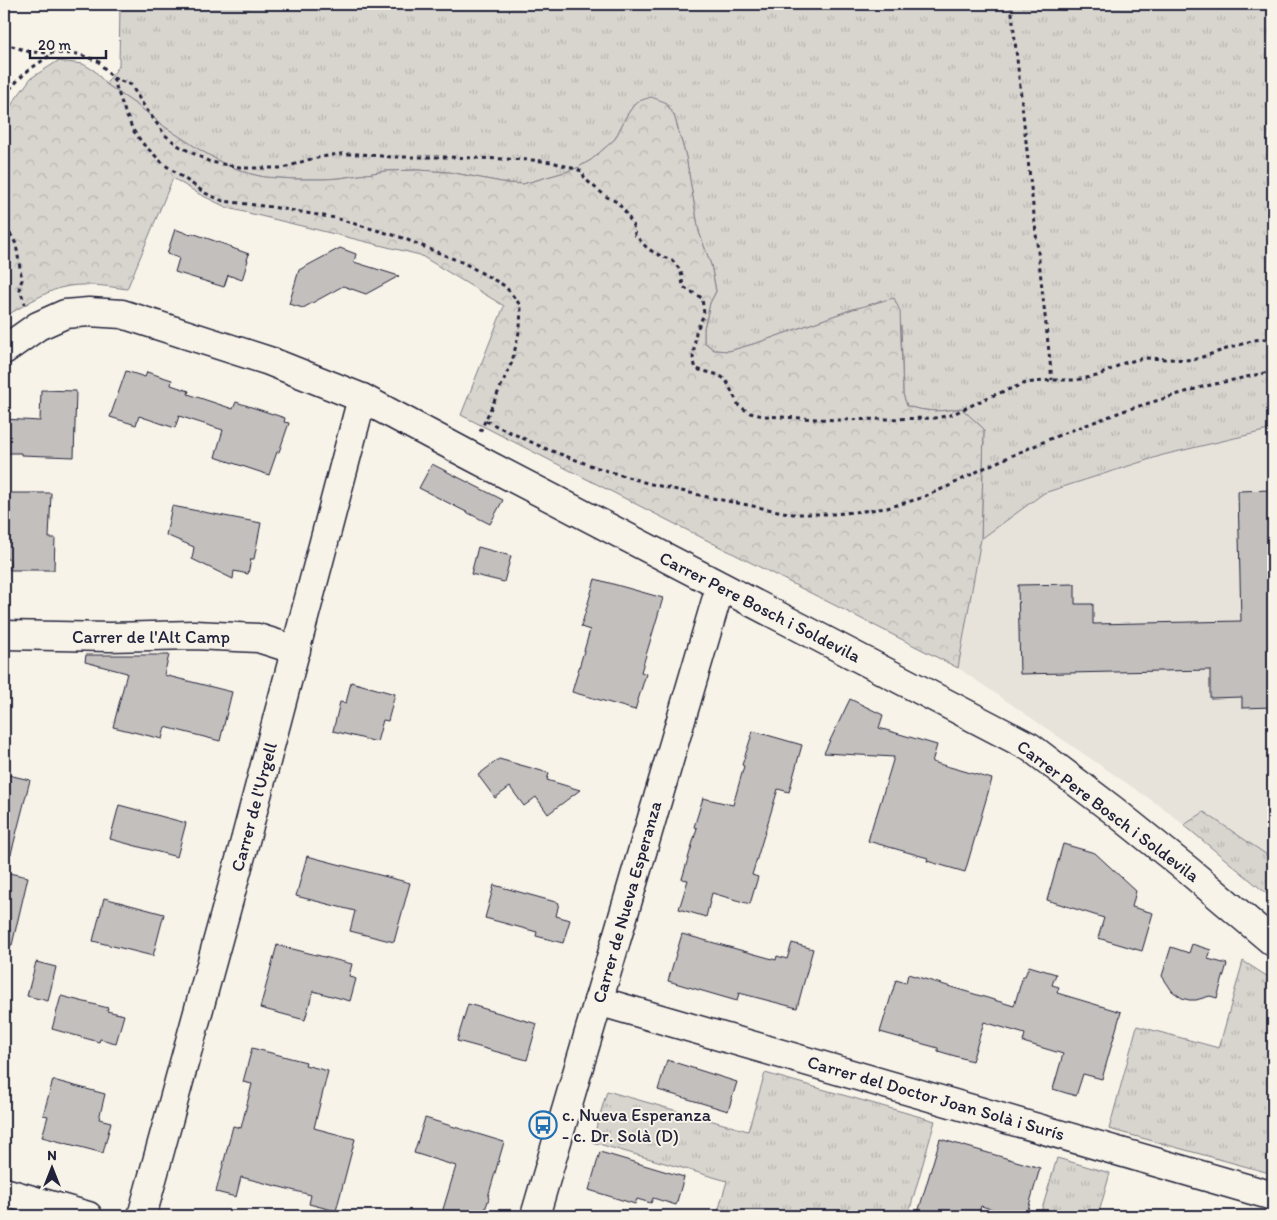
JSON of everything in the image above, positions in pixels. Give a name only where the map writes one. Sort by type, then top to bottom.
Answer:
[{"type":"street","name":"Carrer Pere Bosch i Soldevila","points":[[4,350],[38,326],[65,314],[89,312],[122,314],[269,361],[362,398],[720,587],[1030,747],[1174,859],[1273,942]]},
{"type":"street","name":"Carrer de l'Urgell","points":[[142,1216],[245,841],[362,398]]},
{"type":"street","name":"Carrer de Nueva Esperanza","points":[[535,1216],[720,587]]},
{"type":"street","name":"Carrer de l'Alt Camp","points":[[4,635],[258,638],[296,650]]},
{"type":"street","name":"Carrer del Doctor Joan Solà i Surís","points":[[598,1001],[1273,1196]]},
{"type":"street","points":[[4,1192],[88,1216]]},
{"type":"path","points":[[1011,4],[1052,380]]},
{"type":"path","points":[[4,42],[30,52],[78,54],[98,61],[113,78],[133,130],[144,146],[165,165],[205,193],[223,201],[335,218],[400,237],[464,263],[505,286],[521,306],[520,328],[512,362],[469,455]]},
{"type":"path","points":[[4,95],[26,72],[52,53]]},
{"type":"path","points":[[113,78],[131,85],[142,104],[166,135],[180,146],[210,162],[246,168],[284,168],[307,160],[338,154],[360,154],[390,157],[532,160],[552,162],[582,171],[585,179],[607,197],[617,202],[627,214],[635,235],[648,249],[672,260],[681,271],[683,287],[702,298],[704,314],[696,332],[693,358],[696,369],[719,375],[726,380],[739,406],[750,413],[764,416],[837,420],[935,418],[951,415],[988,397],[1026,383],[1075,380],[1097,376],[1124,363],[1144,358],[1194,360],[1254,340],[1273,338]]},
{"type":"path","points":[[4,228],[16,244],[22,280],[19,287],[24,302],[38,326]]},
{"type":"path","points":[[486,421],[544,448],[647,483],[793,514],[834,514],[886,508],[918,499],[1057,436],[1126,410],[1202,387],[1273,371]]},
{"type":"shaded area","points":[[1273,429],[1273,859],[1204,812],[1184,825],[1163,808],[958,668],[981,539],[1044,493],[1163,455]]},
{"type":"green space","points":[[120,4],[1273,4],[1273,429],[1163,455],[1044,493],[981,539],[984,429],[961,408],[934,411],[907,406],[903,394],[901,325],[881,300],[868,306],[853,309],[729,351],[714,350],[704,342],[704,328],[710,303],[716,291],[711,265],[699,232],[686,157],[674,115],[636,102],[615,139],[591,160],[577,168],[523,184],[507,183],[449,172],[418,170],[386,171],[324,179],[264,177],[226,165],[200,150],[106,84],[119,66]]},
{"type":"green space","points":[[58,61],[83,64],[95,71],[106,84],[200,150],[226,165],[264,177],[324,179],[386,171],[418,170],[449,172],[507,183],[523,184],[577,168],[591,160],[615,139],[636,102],[651,97],[665,102],[674,115],[686,157],[699,232],[711,265],[716,291],[710,303],[704,328],[704,342],[714,350],[729,351],[853,309],[894,298],[900,311],[903,394],[907,406],[934,411],[961,408],[984,429],[981,539],[958,668],[461,415],[504,306],[420,255],[228,208],[199,194],[173,178],[127,289],[85,285],[68,286],[53,290],[4,317],[4,119],[14,101],[31,78]]},
{"type":"green space","points":[[1204,812],[1273,859],[1273,899],[1184,825]]},
{"type":"green space","points":[[1243,961],[1273,980],[1273,1174],[1109,1129],[1137,1026],[1219,1048]]},
{"type":"green space","points":[[765,1073],[935,1121],[908,1216],[733,1216],[718,1212],[727,1181],[592,1142],[607,1091],[748,1131]]},
{"type":"green space","points":[[1057,1158],[1110,1173],[1098,1216],[1040,1216]]},
{"type":"building","points":[[175,229],[191,235],[192,233],[249,254],[242,280],[228,275],[224,287],[175,272],[179,258],[167,254]]},
{"type":"building","points":[[340,248],[356,254],[354,262],[399,276],[366,294],[343,286],[303,308],[289,304],[299,270]]},
{"type":"building","points":[[126,371],[145,377],[147,372],[172,380],[171,385],[189,391],[188,394],[233,409],[236,402],[285,418],[284,422],[289,423],[269,475],[215,457],[223,430],[179,416],[175,428],[139,416],[136,425],[110,417]]},
{"type":"building","points":[[41,390],[76,391],[74,457],[6,453],[6,447],[4,447],[4,419],[40,421]]},
{"type":"building","points":[[432,464],[503,500],[490,524],[419,488]]},
{"type":"building","points":[[1273,490],[1273,707],[1242,708],[1242,697],[1210,698],[1210,670],[1020,674],[1018,585],[1075,584],[1075,604],[1093,604],[1093,624],[1241,621],[1238,491]]},
{"type":"building","points":[[7,493],[51,493],[49,538],[55,538],[54,570],[10,570],[10,559],[5,559]]},
{"type":"building","points":[[172,506],[261,523],[254,559],[251,559],[248,574],[234,571],[233,579],[192,559],[194,547],[166,535]]},
{"type":"building","points":[[478,547],[511,556],[504,582],[471,574]]},
{"type":"building","points":[[595,579],[663,598],[641,672],[646,674],[635,710],[572,692],[590,630],[581,627]]},
{"type":"building","points":[[86,655],[169,655],[164,675],[232,692],[220,741],[165,727],[162,739],[113,727],[127,673],[85,662]]},
{"type":"building","points":[[351,682],[395,694],[388,721],[383,720],[377,742],[333,731],[340,702],[346,703]]},
{"type":"building","points":[[850,699],[883,715],[879,728],[937,745],[932,762],[992,779],[965,872],[927,861],[928,858],[868,841],[894,757],[824,753]]},
{"type":"building","points":[[753,731],[802,745],[789,792],[778,789],[752,875],[758,877],[750,904],[712,893],[706,917],[679,909],[688,880],[682,879],[697,828],[694,827],[703,798],[733,805],[744,766],[742,765]]},
{"type":"building","points":[[499,759],[549,773],[547,780],[580,790],[548,814],[536,797],[524,806],[510,787],[495,798],[478,775]]},
{"type":"building","points":[[4,774],[30,780],[11,854],[4,853]]},
{"type":"building","points":[[119,805],[186,823],[177,857],[110,839]]},
{"type":"building","points":[[1063,844],[1095,853],[1136,891],[1132,907],[1153,913],[1142,951],[1098,938],[1104,918],[1047,900]]},
{"type":"building","points":[[307,856],[410,883],[394,942],[350,931],[355,911],[296,896]]},
{"type":"building","points":[[4,872],[28,877],[12,945],[4,944]]},
{"type":"building","points":[[494,885],[559,903],[556,916],[570,920],[563,943],[536,936],[537,932],[485,918]]},
{"type":"building","points":[[104,898],[164,914],[153,956],[93,941]]},
{"type":"building","points":[[682,934],[776,960],[777,956],[787,959],[792,943],[813,949],[797,1008],[739,993],[737,1001],[668,981]]},
{"type":"building","points":[[1192,944],[1211,950],[1208,959],[1227,964],[1217,998],[1210,996],[1189,1000],[1182,998],[1172,991],[1162,976],[1171,947],[1189,953]]},
{"type":"building","points":[[277,945],[352,964],[349,976],[356,979],[350,1001],[313,991],[305,1020],[260,1008]]},
{"type":"building","points":[[36,962],[56,967],[48,1001],[27,996]]},
{"type":"building","points":[[1029,966],[1056,974],[1052,985],[1059,987],[1057,993],[1121,1012],[1102,1079],[1083,1074],[1076,1096],[1053,1089],[1063,1054],[1023,1042],[1025,1034],[984,1022],[972,1061],[938,1051],[938,1048],[880,1032],[896,980],[906,983],[908,974],[1014,1006],[1023,976],[1025,976]]},
{"type":"building","points":[[61,996],[108,1008],[107,1011],[124,1015],[116,1043],[100,1039],[99,1042],[52,1029]]},
{"type":"building","points":[[468,1004],[537,1024],[527,1060],[457,1041]]},
{"type":"building","points":[[252,1048],[306,1062],[305,1065],[328,1071],[314,1128],[355,1139],[336,1211],[309,1204],[311,1195],[241,1177],[236,1197],[216,1192],[233,1126],[241,1128],[252,1084],[243,1082]]},
{"type":"building","points":[[667,1060],[737,1082],[728,1111],[658,1090]]},
{"type":"building","points":[[53,1080],[105,1094],[99,1119],[111,1122],[103,1153],[42,1137],[48,1116],[43,1115]]},
{"type":"building","points":[[425,1118],[504,1142],[483,1216],[441,1216],[456,1166],[414,1153]]},
{"type":"building","points":[[940,1139],[1040,1168],[1026,1216],[1016,1216],[981,1206],[978,1216],[917,1216]]},
{"type":"building","points":[[600,1152],[684,1177],[676,1205],[653,1198],[651,1203],[637,1199],[635,1204],[589,1190]]},
{"type":"place","name":"c. Nueva Esperanza - c. Dr. Solà (D)","points":[[543,1125]]}]
